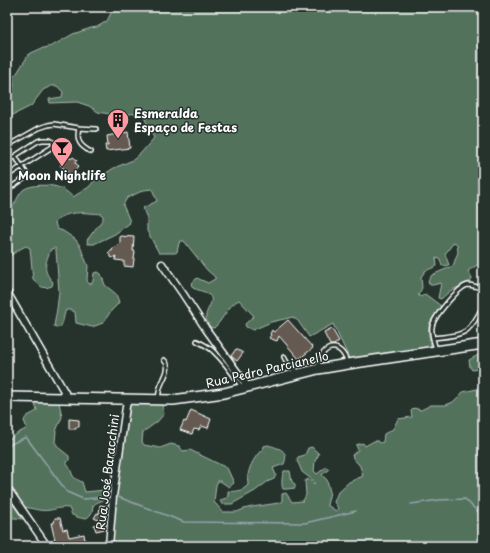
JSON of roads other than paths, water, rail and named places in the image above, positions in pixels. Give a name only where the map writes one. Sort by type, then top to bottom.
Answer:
[{"type":"street","points":[[162,264],[184,294],[245,388]]},
{"type":"street","points":[[7,292],[68,398]]},
{"type":"street","name":"Rua Pedro Parcianello","points":[[7,398],[173,400],[224,393],[318,369],[483,344]]},
{"type":"street","name":"Rua José Baracchini","points":[[109,546],[113,496],[127,400]]},
{"type":"street","points":[[7,488],[47,546]]},
{"type":"lane","points":[[7,146],[39,128],[48,125],[54,124],[96,129]]},
{"type":"lane","points":[[79,128],[77,136],[80,145],[91,152]]},
{"type":"lane","points":[[7,162],[41,140],[50,140],[53,142],[52,147],[7,176]]},
{"type":"lane","points":[[7,190],[27,177],[27,174],[15,156]]},
{"type":"lane","points":[[436,351],[432,327],[435,319],[453,296],[468,285],[481,288],[483,291]]},
{"type":"lane","points":[[433,338],[459,334],[467,331],[473,324],[483,306]]},
{"type":"lane","points":[[197,341],[213,351],[245,388]]},
{"type":"lane","points":[[318,369],[320,358],[324,352],[335,347],[342,352],[348,364]]},
{"type":"lane","points":[[284,357],[290,368],[302,373]]},
{"type":"lane","points":[[158,400],[159,390],[166,375],[168,365],[164,360]]},
{"type":"waterway","points":[[7,446],[26,437],[67,492],[83,499],[108,497]]},
{"type":"waterway","points":[[118,497],[184,522],[305,523],[356,511]]},
{"type":"waterway","points":[[411,504],[439,500],[465,499],[478,512],[483,512]]},
{"type":"place","name":"Esmeralda Espaço de Festas","points":[[118,140]]},
{"type":"place","name":"Moon Nightlife","points":[[62,168]]}]
